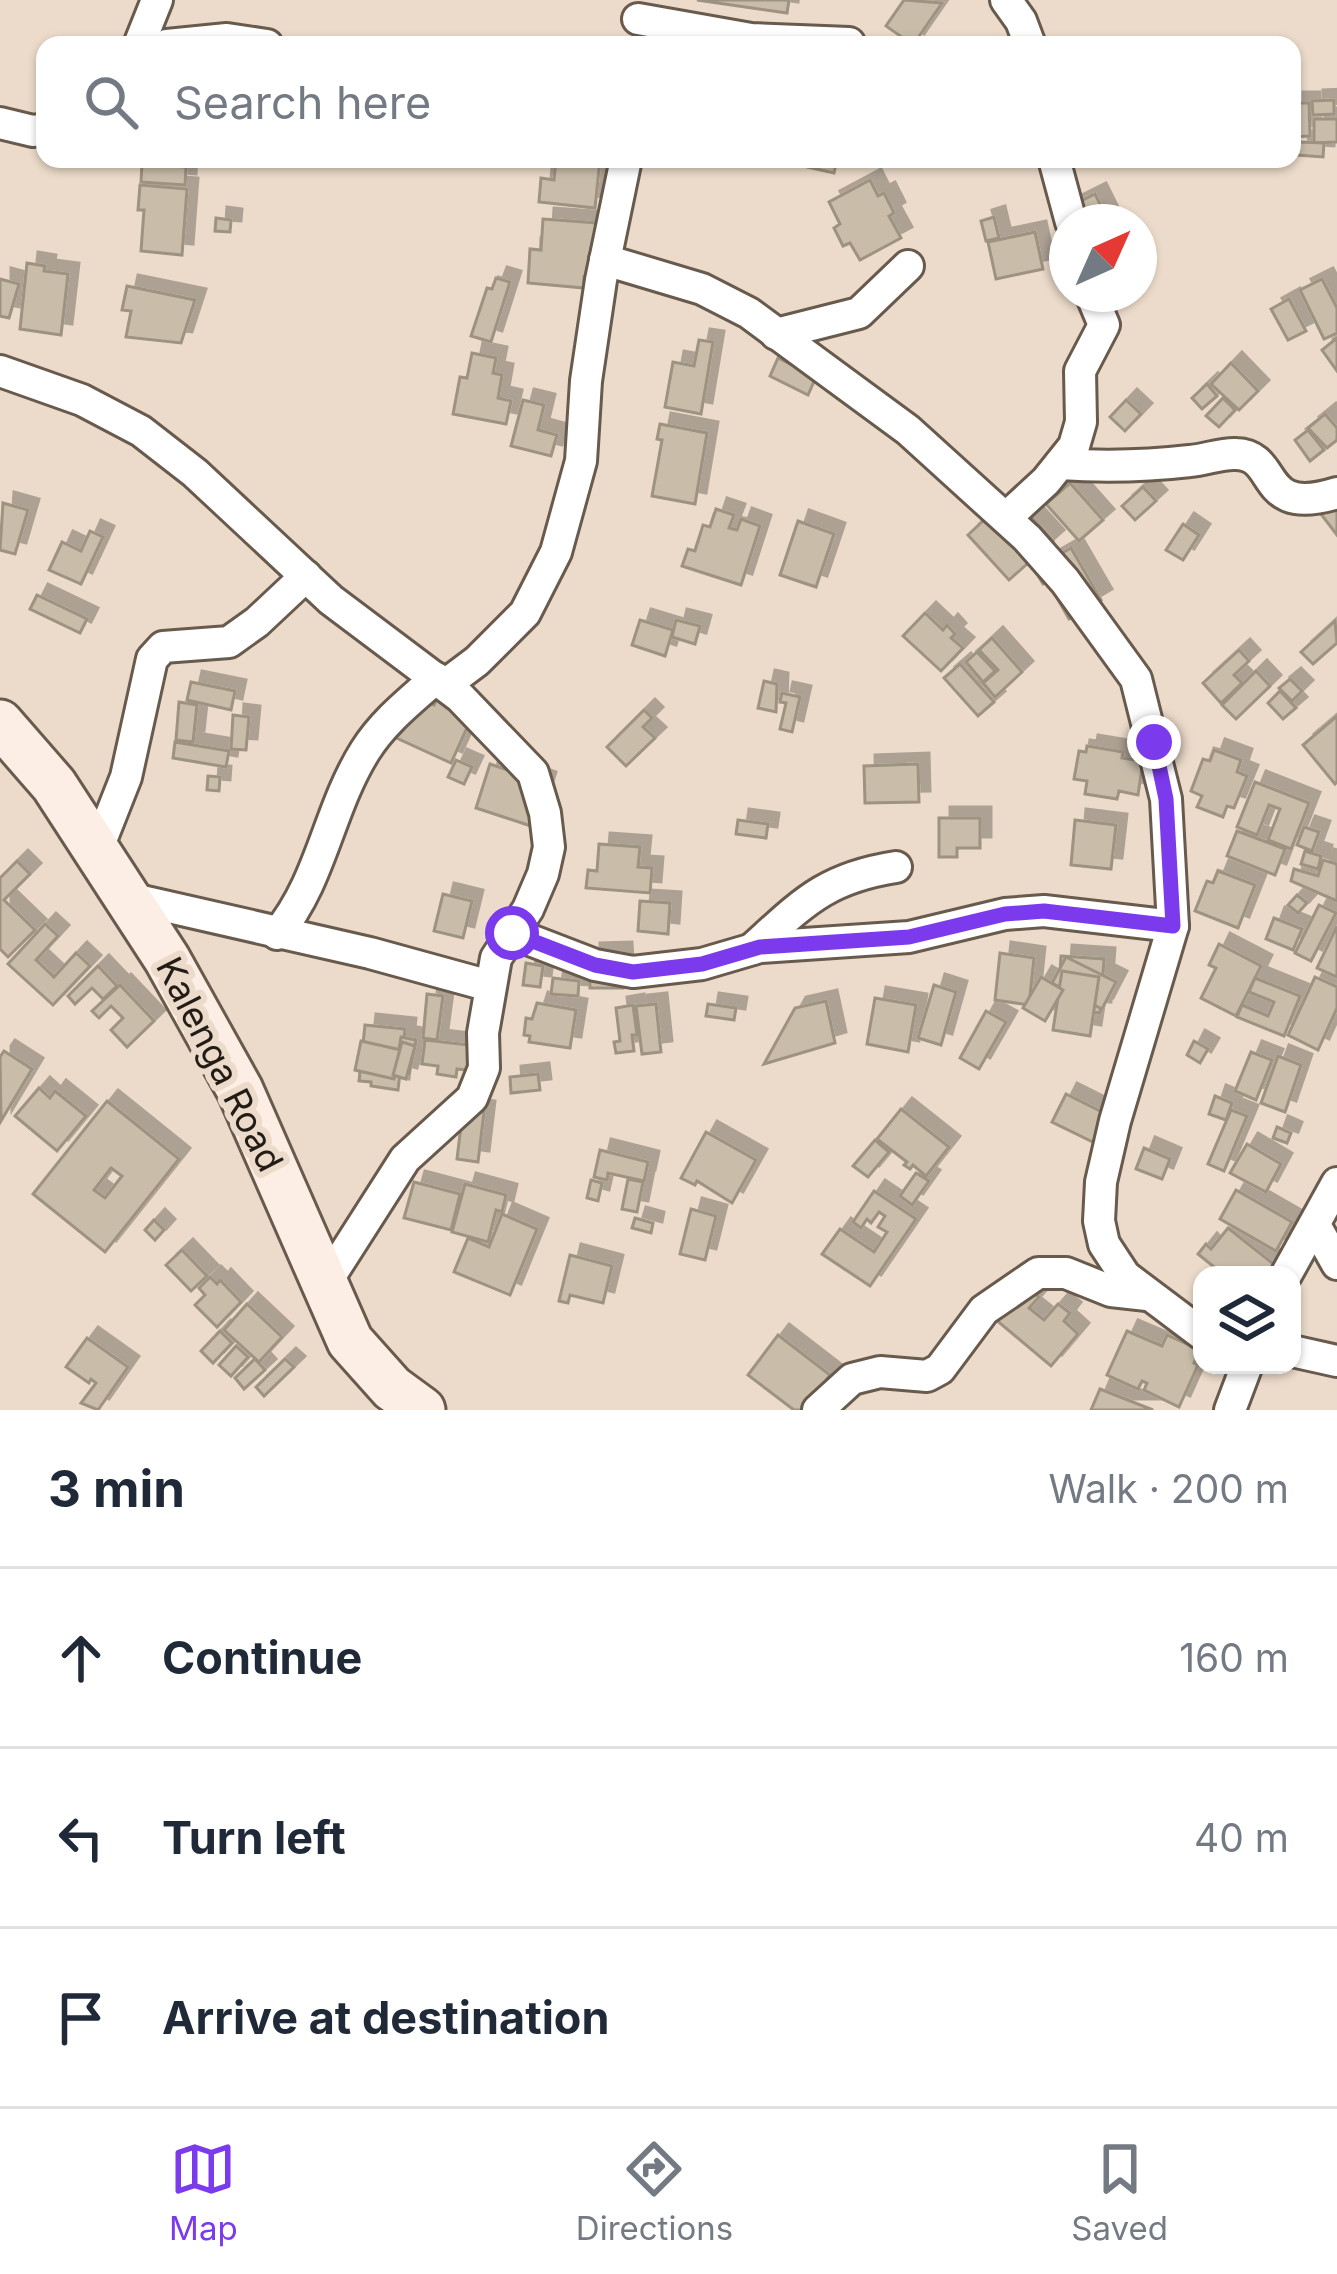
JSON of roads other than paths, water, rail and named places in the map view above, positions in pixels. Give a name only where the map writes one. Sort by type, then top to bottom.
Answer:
[{"type":"main road","name":"Kalenga Road","points":[[0,723],[54,785],[98,848],[240,1090],[350,1341],[392,1388],[422,1410]]},
{"type":"street","points":[[143,36],[158,0]]},
{"type":"street","points":[[1006,0],[1027,36]]},
{"type":"street","points":[[638,21],[732,36]]},
{"type":"street","points":[[0,123],[36,130]]},
{"type":"street","points":[[277,934],[298,908],[364,752],[385,724],[440,681],[477,662],[525,613],[556,553],[581,460],[586,381],[624,168]]},
{"type":"street","points":[[1056,168],[1066,204]]},
{"type":"street","points":[[605,260],[702,289],[749,314],[908,430],[1007,517],[1065,581],[1136,679],[1166,799],[1173,926],[1100,1182],[1099,1221],[1104,1244],[1125,1276],[1193,1328]]},
{"type":"street","points":[[776,334],[859,313],[908,266]]},
{"type":"street","points":[[1007,517],[1074,446],[1081,422],[1081,371],[1103,333],[1099,312]]},
{"type":"street","points":[[0,371],[82,400],[141,431],[195,473],[331,600],[440,681],[533,773],[549,847],[543,874],[496,958],[483,1033],[484,1068],[472,1098],[406,1160],[326,1284]]},
{"type":"street","points":[[1060,464],[1123,467],[1235,454],[1258,465],[1289,499],[1303,502],[1337,494]]},
{"type":"street","points":[[98,848],[126,777],[152,658],[163,647],[229,642],[306,576]]},
{"type":"street","points":[[752,950],[826,887],[896,867]]},
{"type":"street","points":[[129,898],[370,953],[490,986]]},
{"type":"street","points":[[512,933],[595,965],[633,972],[702,964],[752,950],[909,937],[1005,914],[1044,911],[1173,926]]},
{"type":"street","points":[[1291,1266],[1337,1183]]},
{"type":"street","points":[[1315,1225],[1337,1264]]},
{"type":"street","points":[[818,1410],[852,1379],[880,1372],[928,1376],[940,1369],[984,1310],[1038,1273],[1066,1273],[1111,1291],[1147,1295]]},
{"type":"street","points":[[1301,1354],[1337,1361]]},
{"type":"street","points":[[1230,1410],[1244,1374]]}]
